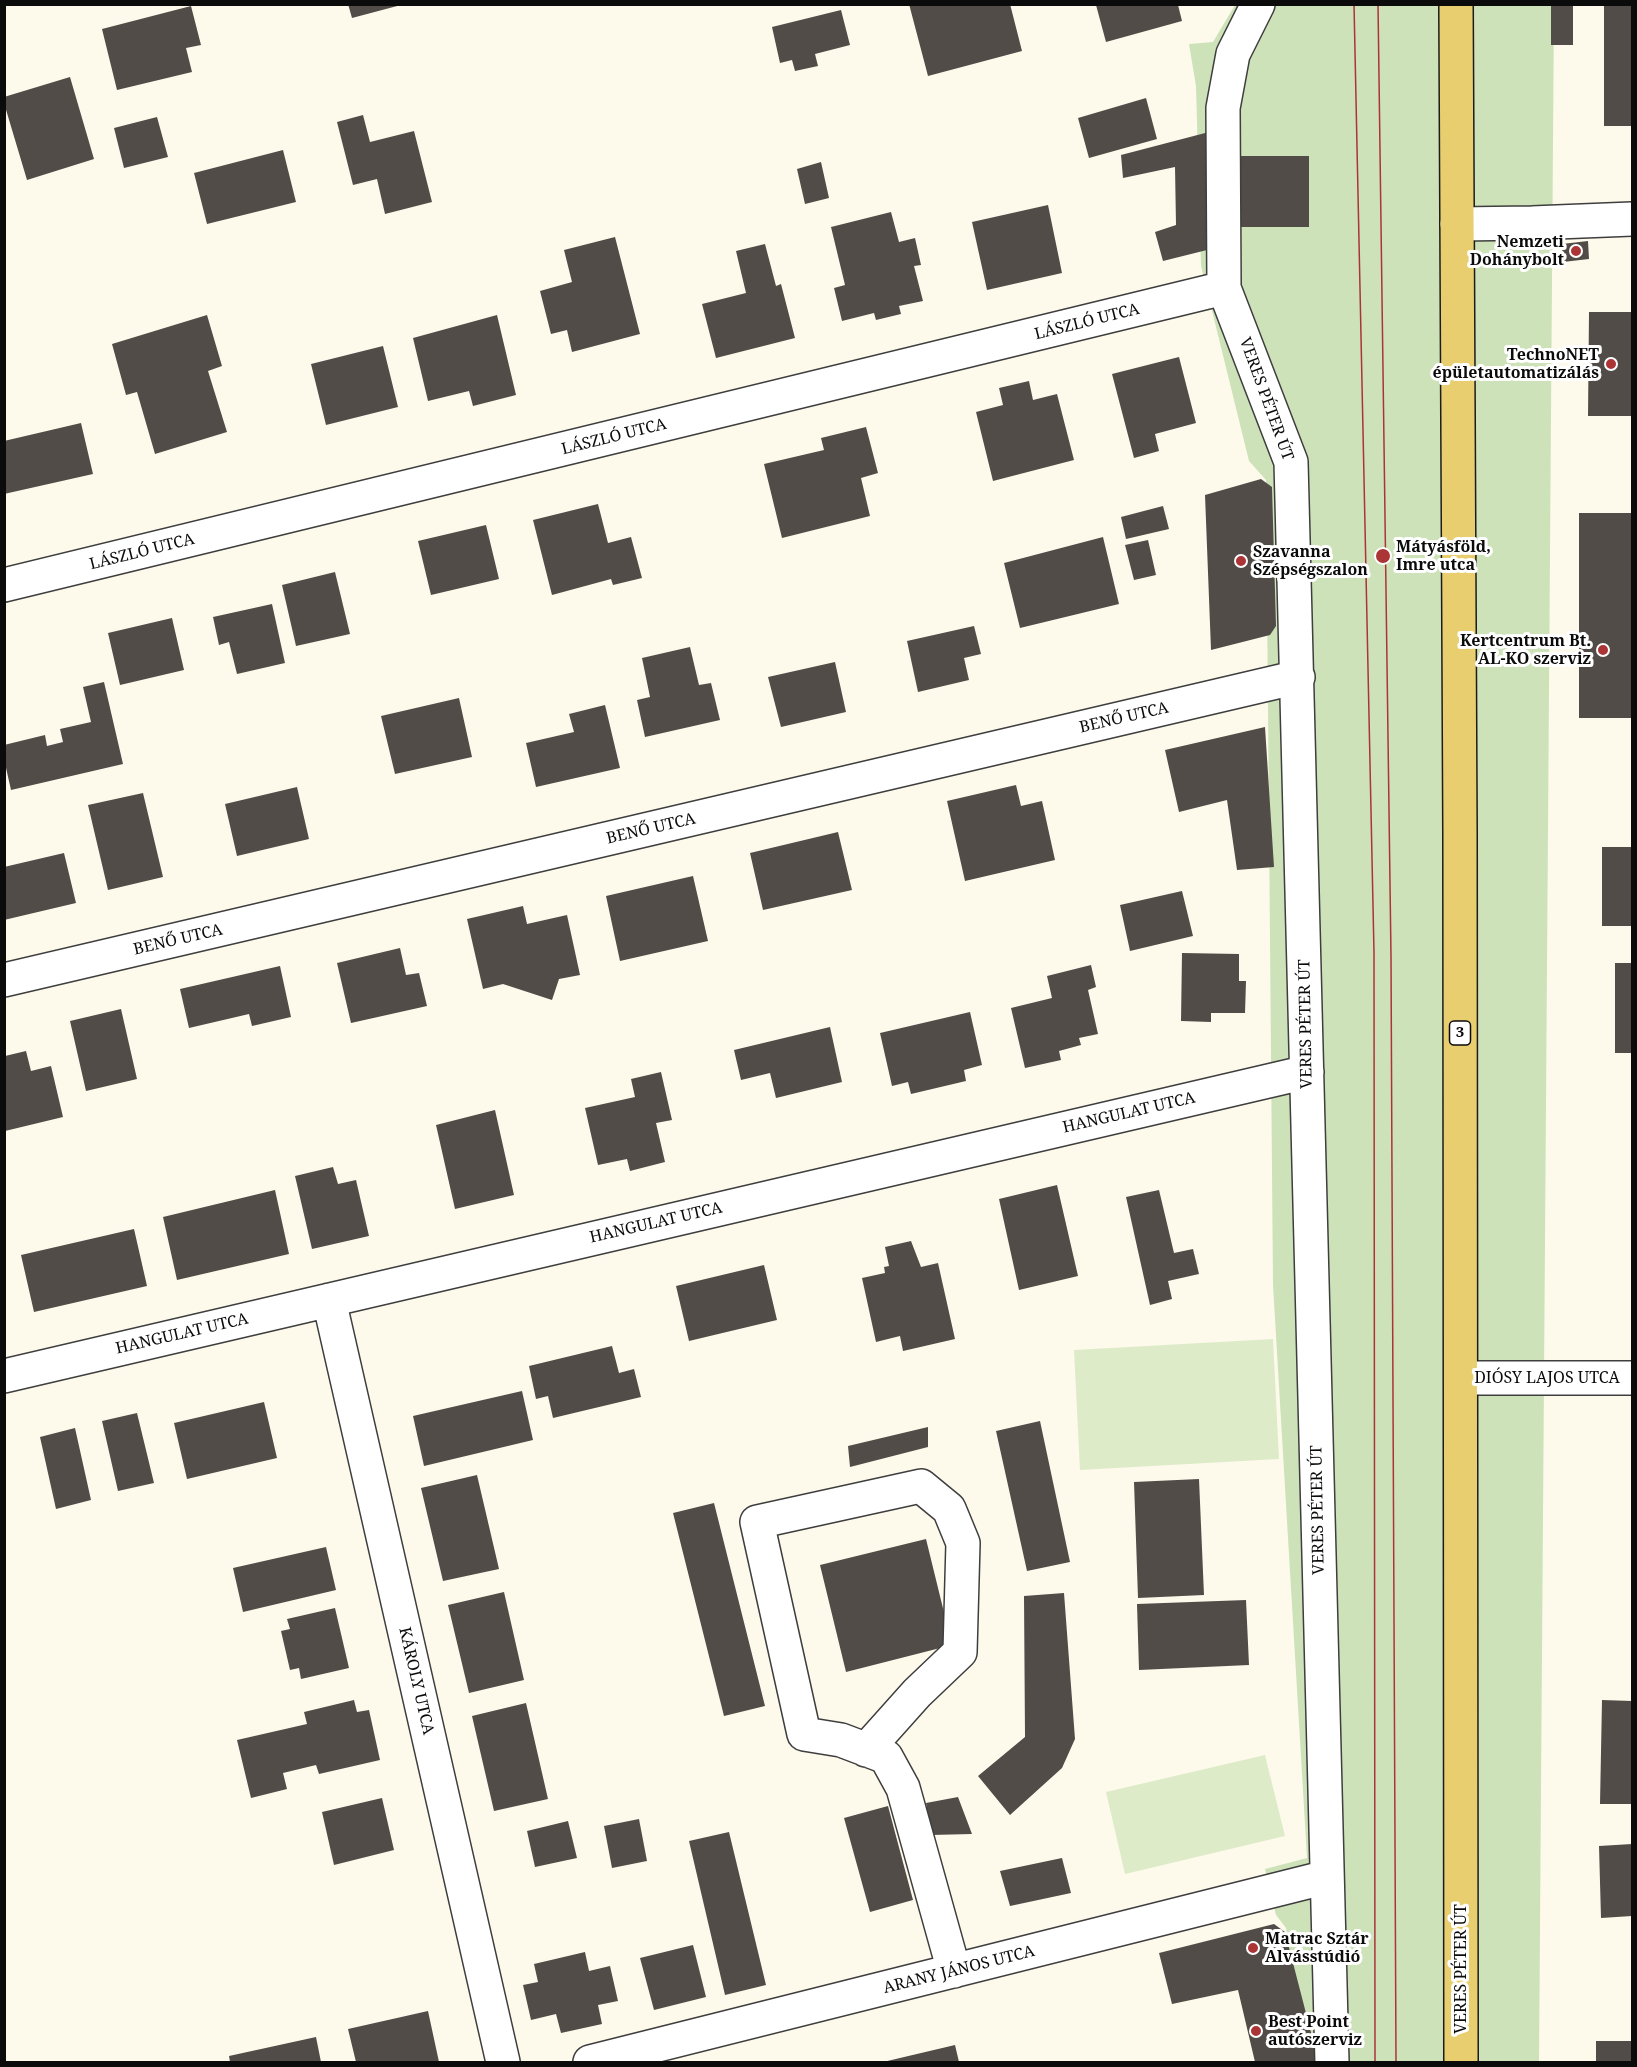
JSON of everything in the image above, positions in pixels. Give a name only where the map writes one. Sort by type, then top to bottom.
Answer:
[{"type":"main road","name":"VERES PÉTER ÚT","points":[[1456,4],[1461,2062]]},
{"type":"street","name":"VERES PÉTER ÚT","points":[[1258,4],[1233,54],[1223,108],[1224,288],[1291,462],[1332,2062]]},
{"type":"street","points":[[1457,224],[1632,219]]},
{"type":"street","name":"LÁSZLÓ UTCA","points":[[4,585],[1224,288]]},
{"type":"street","name":"BENŐ UTCA","points":[[4,980],[1298,677]]},
{"type":"street","name":"HANGULAT UTCA","points":[[4,1376],[1307,1071]]},
{"type":"street","name":"KÁROLY UTCA","points":[[329,1300],[503,2062]]},
{"type":"street","name":"DIÓSY LAJOS UTCA","points":[[1461,1378],[1632,1378]]},
{"type":"street","points":[[866,1750],[916,1693],[960,1652],[963,1543],[949,1509],[921,1486],[758,1522],[804,1734],[841,1740],[866,1750],[886,1758],[903,1788],[954,1971]]},
{"type":"street","name":"ARANY JÁNOS UTCA","points":[[590,2062],[1327,1877]]},
{"type":"green space","points":[[1235,5],[1554,5],[1539,2062],[1306,2062],[1286,1928],[1276,1915],[1265,1869],[1307,1858],[1273,1285],[1266,480],[1249,461],[1201,266],[1196,86],[1189,44],[1213,42]]},
{"type":"green space","points":[[1273,1339],[1279,1459],[1080,1470],[1074,1350]]},
{"type":"green space","points":[[1265,1755],[1285,1836],[1125,1874],[1106,1792]]},
{"type":"building","points":[[348,4],[400,4],[401,5],[352,18]]},
{"type":"building","points":[[909,4],[1010,4],[1022,51],[928,76]]},
{"type":"building","points":[[1551,4],[1573,4],[1573,45],[1551,45]]},
{"type":"building","points":[[1604,4],[1632,4],[1632,126],[1604,126]]},
{"type":"building","points":[[1096,5],[1178,5],[1182,21],[1106,42]]},
{"type":"building","points":[[191,6],[201,45],[186,48],[192,72],[117,90],[102,29]]},
{"type":"building","points":[[841,10],[850,45],[815,54],[818,66],[795,71],[792,60],[780,63],[772,27]]},
{"type":"building","points":[[70,77],[94,159],[27,180],[4,97]]},
{"type":"building","points":[[1146,98],[1157,139],[1089,158],[1078,118]]},
{"type":"building","points":[[363,115],[370,142],[414,131],[432,202],[385,214],[377,179],[353,185],[337,122]]},
{"type":"building","points":[[157,117],[168,157],[124,168],[114,128]]},
{"type":"building","points":[[1209,132],[1211,249],[1163,261],[1155,232],[1176,225],[1175,167],[1123,178],[1121,155]]},
{"type":"building","points":[[283,150],[296,202],[207,224],[194,173]]},
{"type":"building","points":[[1237,156],[1309,156],[1309,227],[1237,227]]},
{"type":"building","points":[[821,162],[829,198],[805,204],[797,169]]},
{"type":"building","points":[[1048,205],[1062,273],[987,290],[972,222]]},
{"type":"building","points":[[891,212],[899,242],[915,238],[921,265],[914,266],[923,301],[899,306],[901,314],[876,320],[874,313],[842,321],[834,288],[845,285],[831,227]]},
{"type":"building","points":[[615,237],[640,334],[572,352],[567,330],[551,334],[540,291],[572,282],[564,250]]},
{"type":"building","name":"Nemzeti Dohánybolt","points":[[1588,241],[1589,259],[1563,262],[1562,244]]},
{"type":"building","points":[[765,244],[776,286],[781,284],[795,338],[716,358],[702,304],[746,293],[736,251]]},
{"type":"building","name":"TechnoNET épületautomatizálás","points":[[1589,312],[1632,312],[1632,416],[1588,416]]},
{"type":"building","points":[[207,315],[222,366],[208,371],[227,432],[155,454],[137,392],[126,395],[112,344]]},
{"type":"building","points":[[497,315],[516,395],[473,406],[469,391],[428,401],[413,338]]},
{"type":"building","points":[[383,346],[398,407],[326,425],[311,364]]},
{"type":"building","points":[[1179,357],[1196,423],[1155,434],[1159,451],[1134,458],[1112,374]]},
{"type":"building","points":[[1029,381],[1033,400],[1057,394],[1074,460],[993,481],[976,412],[1003,405],[999,388]]},
{"type":"building","points":[[81,423],[93,474],[4,494],[4,441]]},
{"type":"building","points":[[866,427],[878,473],[861,478],[870,516],[782,538],[764,464],[824,450],[821,438]]},
{"type":"building","name":"Szavanna Szépségszalon","points":[[1261,479],[1272,487],[1276,626],[1270,635],[1211,650],[1205,495]]},
{"type":"building","points":[[598,504],[608,543],[631,537],[642,578],[613,585],[611,579],[552,595],[533,520]]},
{"type":"building","points":[[1163,506],[1169,529],[1126,539],[1121,517]]},
{"type":"building","points":[[1579,513],[1632,513],[1632,718],[1579,718]]},
{"type":"building","points":[[486,525],[499,579],[431,595],[418,541]]},
{"type":"building","points":[[1103,537],[1119,604],[1020,628],[1004,563]]},
{"type":"building","points":[[1148,540],[1156,575],[1134,580],[1125,545]]},
{"type":"building","points":[[335,572],[350,634],[296,646],[282,585]]},
{"type":"building","points":[[272,604],[285,663],[237,674],[229,642],[219,645],[213,617]]},
{"type":"building","points":[[172,618],[184,670],[120,685],[108,633]]},
{"type":"building","points":[[974,626],[981,654],[964,658],[969,680],[918,692],[907,641]]},
{"type":"building","points":[[690,647],[699,685],[711,683],[720,720],[645,737],[637,700],[650,697],[642,658]]},
{"type":"building","points":[[835,662],[846,712],[781,727],[768,677]]},
{"type":"building","points":[[104,682],[123,764],[11,790],[4,759],[4,745],[45,735],[47,746],[63,742],[60,729],[91,722],[83,687]]},
{"type":"building","points":[[459,698],[472,757],[395,774],[381,716]]},
{"type":"building","points":[[605,705],[620,768],[536,787],[526,743],[574,732],[569,714]]},
{"type":"building","points":[[1265,727],[1274,867],[1237,870],[1227,800],[1179,812],[1165,750]]},
{"type":"building","points":[[1016,785],[1021,806],[1042,801],[1055,860],[965,881],[947,801]]},
{"type":"building","points":[[297,787],[309,839],[237,856],[225,804]]},
{"type":"building","points":[[143,793],[163,877],[108,890],[88,805]]},
{"type":"building","points":[[838,832],[852,890],[763,910],[750,853]]},
{"type":"building","points":[[1602,847],[1632,847],[1632,926],[1602,926]]},
{"type":"building","points":[[64,853],[76,903],[4,920],[4,867]]},
{"type":"building","points":[[693,876],[708,941],[620,961],[606,896]]},
{"type":"building","points":[[1182,891],[1193,936],[1130,951],[1120,905]]},
{"type":"building","points":[[523,906],[527,924],[567,915],[580,975],[559,979],[552,1000],[503,984],[483,989],[467,919]]},
{"type":"building","points":[[400,948],[406,975],[419,973],[427,1006],[351,1023],[337,963]]},
{"type":"building","points":[[1182,953],[1239,954],[1239,981],[1246,981],[1245,1013],[1211,1013],[1211,1022],[1181,1021]]},
{"type":"building","points":[[1615,963],[1632,963],[1632,1053],[1615,1053]]},
{"type":"building","points":[[1091,965],[1096,987],[1088,990],[1098,1034],[1079,1038],[1081,1045],[1059,1051],[1061,1060],[1025,1068],[1011,1008],[1052,998],[1047,976]]},
{"type":"building","points":[[280,966],[291,1017],[252,1026],[249,1014],[189,1028],[180,989]]},
{"type":"building","points":[[121,1009],[137,1079],[86,1091],[70,1021]]},
{"type":"building","points":[[970,1012],[982,1065],[964,1070],[966,1081],[911,1094],[908,1082],[892,1086],[880,1033]]},
{"type":"building","points":[[830,1027],[842,1082],[776,1098],[770,1073],[741,1080],[734,1050]]},
{"type":"building","points":[[26,1051],[31,1071],[51,1066],[63,1117],[5,1131],[5,1056]]},
{"type":"building","points":[[661,1072],[672,1120],[656,1123],[665,1162],[630,1171],[627,1159],[598,1165],[585,1108],[635,1097],[631,1079]]},
{"type":"building","points":[[495,1110],[514,1195],[455,1209],[436,1125]]},
{"type":"building","points":[[333,1167],[338,1184],[356,1180],[369,1236],[312,1249],[295,1176]]},
{"type":"building","points":[[1057,1185],[1078,1276],[1019,1290],[999,1199]]},
{"type":"building","points":[[275,1190],[289,1254],[177,1280],[163,1217]]},
{"type":"building","points":[[1159,1190],[1174,1253],[1193,1249],[1199,1274],[1168,1281],[1172,1299],[1150,1305],[1126,1197]]},
{"type":"building","points":[[134,1229],[147,1286],[34,1312],[21,1255]]},
{"type":"building","points":[[911,1241],[921,1267],[938,1263],[955,1339],[903,1351],[900,1336],[876,1342],[862,1278],[885,1273],[884,1267],[889,1266],[885,1247]]},
{"type":"building","points":[[764,1265],[777,1320],[689,1341],[676,1286]]},
{"type":"building","points":[[612,1346],[619,1373],[634,1369],[641,1397],[553,1418],[548,1396],[536,1399],[529,1366]]},
{"type":"building","points":[[522,1391],[533,1440],[424,1466],[413,1416]]},
{"type":"building","points":[[264,1402],[277,1458],[187,1479],[174,1423]]},
{"type":"building","points":[[137,1413],[154,1483],[118,1491],[102,1421]]},
{"type":"building","points":[[1040,1421],[1070,1562],[1027,1571],[996,1431]]},
{"type":"building","points":[[928,1427],[928,1447],[850,1467],[848,1446]]},
{"type":"building","points":[[75,1428],[91,1500],[56,1509],[40,1437]]},
{"type":"building","points":[[477,1475],[499,1569],[443,1581],[421,1488]]},
{"type":"building","points":[[1199,1479],[1204,1595],[1138,1598],[1134,1482]]},
{"type":"building","points":[[714,1503],[765,1706],[724,1716],[673,1513]]},
{"type":"building","points":[[926,1539],[952,1645],[846,1672],[820,1565]]},
{"type":"building","points":[[326,1547],[336,1590],[243,1612],[233,1568]]},
{"type":"building","points":[[504,1592],[524,1680],[469,1693],[448,1605]]},
{"type":"building","points":[[1064,1593],[1075,1739],[1062,1768],[1010,1815],[978,1776],[1025,1737],[1024,1596]]},
{"type":"building","points":[[1246,1600],[1249,1665],[1139,1670],[1137,1604]]},
{"type":"building","points":[[335,1608],[349,1668],[301,1679],[299,1668],[290,1670],[281,1631],[290,1629],[287,1619]]},
{"type":"building","points":[[354,1700],[357,1712],[369,1710],[380,1760],[319,1774],[316,1765],[283,1773],[287,1789],[251,1798],[237,1740],[307,1724],[304,1712]]},
{"type":"building","points":[[1602,1700],[1632,1701],[1632,1804],[1600,1804]]},
{"type":"building","points":[[526,1703],[548,1799],[494,1811],[472,1716]]},
{"type":"building","points":[[958,1797],[972,1834],[931,1835],[926,1803]]},
{"type":"building","points":[[382,1798],[394,1850],[334,1865],[322,1812]]},
{"type":"building","points":[[888,1806],[913,1900],[870,1912],[844,1818]]},
{"type":"building","points":[[639,1819],[647,1861],[612,1868],[604,1826]]},
{"type":"building","points":[[568,1821],[577,1858],[535,1867],[527,1831]]},
{"type":"building","points":[[729,1832],[766,1985],[725,1995],[689,1841]]},
{"type":"building","points":[[1632,1844],[1632,1916],[1601,1918],[1599,1846]]},
{"type":"building","points":[[1062,1858],[1071,1893],[1010,1906],[1000,1871]]},
{"type":"building","points":[[1274,1924],[1285,1932],[1315,2048],[1315,2062],[1255,2062],[1238,1990],[1172,2004],[1159,1953]]},
{"type":"building","points":[[693,1945],[706,1997],[654,2010],[640,1958]]},
{"type":"building","points":[[585,1952],[589,1971],[610,1966],[618,2001],[598,2005],[602,2024],[561,2033],[556,2014],[531,2020],[523,1985],[538,1982],[534,1964]]},
{"type":"building","points":[[428,2011],[439,2062],[356,2062],[348,2029]]},
{"type":"building","points":[[316,2037],[321,2062],[230,2062],[229,2056]]},
{"type":"building","points":[[1596,2041],[1632,2041],[1632,2062],[1596,2062]]},
{"type":"building","points":[[955,2045],[959,2062],[883,2062]]},
{"type":"tram line","points":[[1354,4],[1374,953],[1375,2062]]},
{"type":"tram line","points":[[1378,4],[1391,956],[1396,2062]]},
{"type":"place","name":"Nemzeti Dohánybolt","points":[[1576,251]]},
{"type":"place","name":"TechnoNET épületautomatizálás","points":[[1611,364]]},
{"type":"place","name":"Mátyásföld, Imre utca","points":[[1383,556]]},
{"type":"place","name":"Szavanna Szépségszalon","points":[[1241,561]]},
{"type":"place","name":"Kertcentrum Bt. AL-KO szerviz","points":[[1603,650]]},
{"type":"place","name":"Matrac Sztár Alvásstúdió","points":[[1253,1948]]},
{"type":"place","name":"Best Point autószerviz","points":[[1256,2031]]}]
